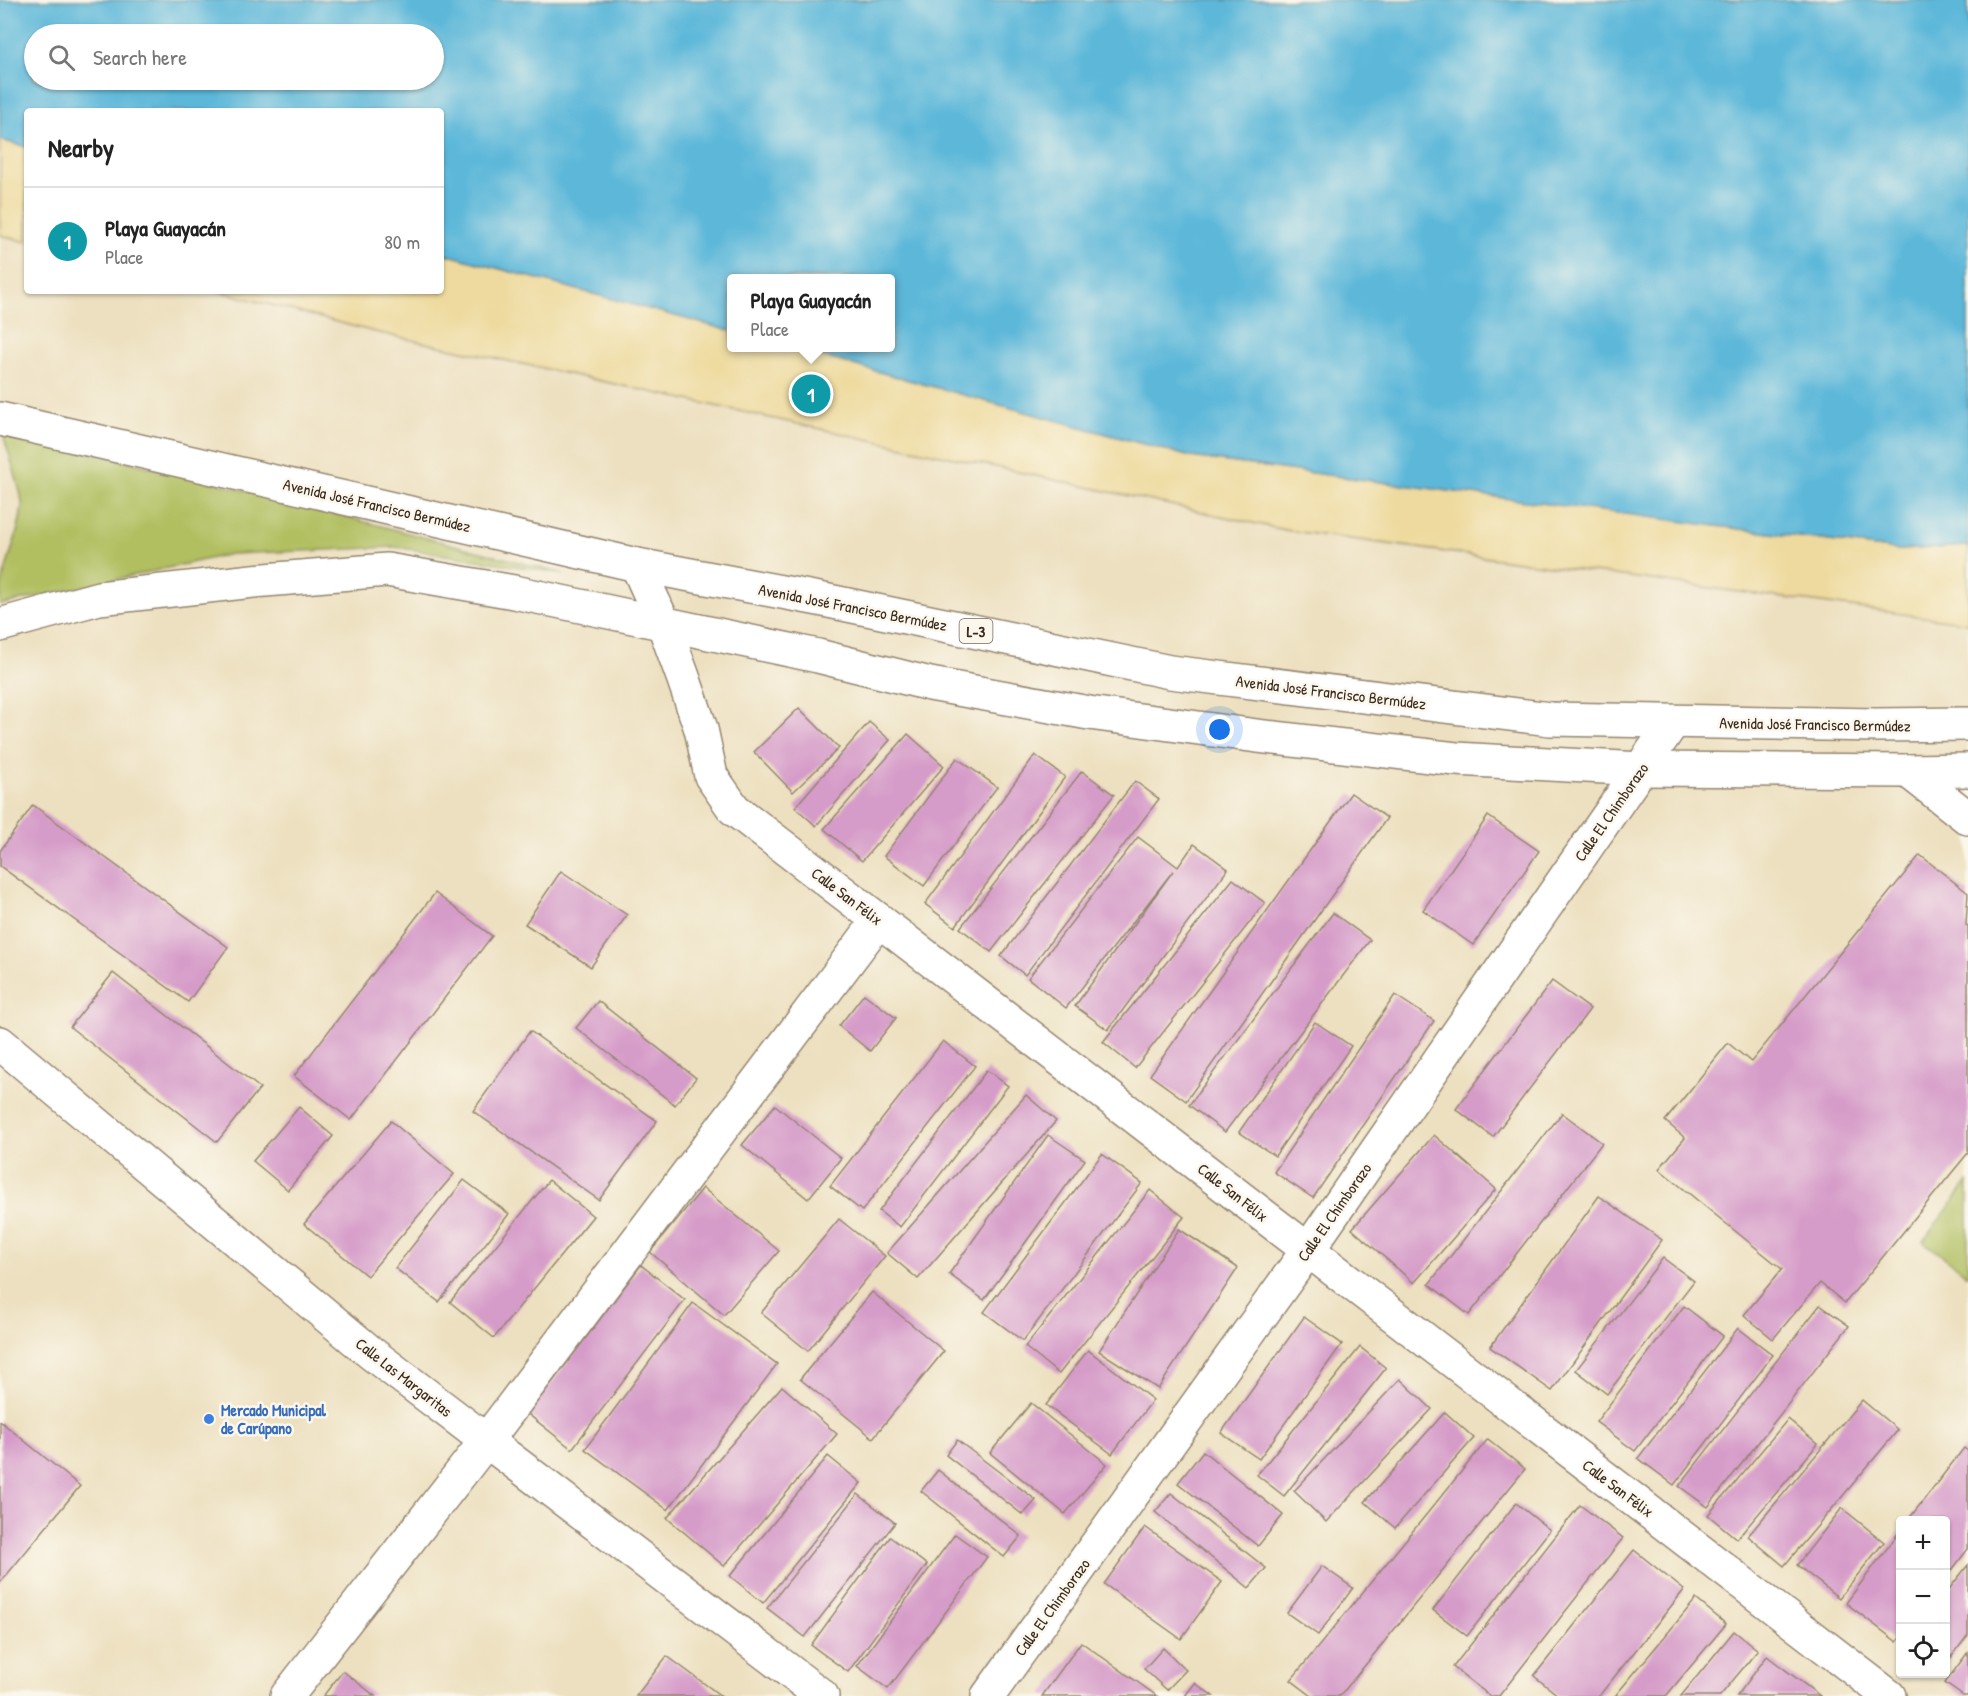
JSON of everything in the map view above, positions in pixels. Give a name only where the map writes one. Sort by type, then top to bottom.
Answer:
[{"type":"street","name":"Avenida José Francisco Bermúdez","points":[[0,418],[637,565],[819,599],[1170,672],[1550,719],[1876,725],[1968,724]]},
{"type":"street","name":"Calle San Félix","points":[[637,565],[664,625],[700,729],[711,776],[734,809],[1889,1696]]},
{"type":"street","points":[[0,625],[99,598],[253,581],[387,570],[514,592],[818,656],[930,684],[1101,715],[1257,736],[1456,759],[1641,769],[1968,770]]},
{"type":"street","name":"Calle El Chimborazo","points":[[988,1696],[1308,1250],[1673,722]]},
{"type":"street","points":[[1908,771],[1968,818]]},
{"type":"street","points":[[287,1696],[486,1441],[879,920]]},
{"type":"street","name":"Calle Las Margaritas","points":[[0,1043],[371,1353],[822,1696]]},
{"type":"green space","points":[[2,431],[220,484],[565,574],[396,547],[231,554],[0,605],[3,579],[18,530],[22,504]]},
{"type":"green space","points":[[1968,1182],[1968,1275],[1923,1241]]},
{"type":"sand","points":[[0,140],[24,146],[24,241],[0,235]]},
{"type":"sand","points":[[444,254],[727,330],[727,352],[806,352],[1191,457],[1899,550],[1968,546],[1968,623],[1285,530],[371,331],[229,294],[444,294]]},
{"type":"water","points":[[0,0],[1968,0],[1968,546],[1899,550],[1191,457],[806,352],[895,352],[895,274],[727,274],[727,330],[444,254],[444,108],[24,108],[24,146],[0,140]]},
{"type":"building","points":[[799,708],[839,748],[793,792],[754,752]]},
{"type":"building","points":[[869,722],[890,740],[816,826],[795,807]]},
{"type":"building","points":[[908,734],[944,766],[862,861],[824,829]]},
{"type":"building","points":[[1035,755],[1065,777],[955,927],[925,904]]},
{"type":"building","points":[[957,758],[997,787],[924,886],[884,856]]},
{"type":"building","points":[[1082,771],[1114,795],[991,952],[960,928]]},
{"type":"building","points":[[1135,781],[1159,799],[1025,975],[1001,956]]},
{"type":"building","points":[[1351,793],[1387,818],[1186,1101],[1150,1075]]},
{"type":"building","points":[[33,805],[228,947],[188,1002],[0,866],[0,851]]},
{"type":"building","points":[[1488,816],[1539,851],[1473,945],[1423,910]]},
{"type":"building","points":[[1138,837],[1178,867],[1194,844],[1228,869],[1108,1030],[1075,1006],[1173,871],[1066,1008],[1028,978]]},
{"type":"building","points":[[1920,855],[1968,893],[1966,925],[1968,926],[1968,1153],[1845,1303],[1820,1283],[1773,1339],[1744,1315],[1782,1269],[1659,1169],[1685,1138],[1665,1121],[1728,1043],[1751,1062]]},
{"type":"building","points":[[561,871],[627,915],[591,967],[525,924]]},
{"type":"building","points":[[1233,879],[1265,903],[1135,1068],[1103,1042]]},
{"type":"building","points":[[435,893],[492,936],[351,1120],[294,1076]]},
{"type":"building","points":[[1333,913],[1370,940],[1225,1132],[1189,1105]]},
{"type":"building","points":[[113,973],[260,1088],[217,1142],[70,1027]]},
{"type":"building","points":[[1552,981],[1590,1009],[1493,1137],[1456,1109]]},
{"type":"building","points":[[864,994],[896,1018],[870,1051],[839,1026]]},
{"type":"building","points":[[1395,995],[1434,1021],[1313,1198],[1274,1172]]},
{"type":"building","points":[[598,1001],[696,1078],[675,1105],[576,1028]]},
{"type":"building","points":[[1315,1022],[1351,1046],[1275,1156],[1239,1132]]},
{"type":"building","points":[[530,1031],[657,1121],[599,1200],[473,1111]]},
{"type":"building","points":[[943,1041],[975,1066],[862,1211],[830,1186]]},
{"type":"building","points":[[987,1070],[1008,1086],[900,1227],[879,1211]]},
{"type":"building","points":[[1026,1095],[1056,1121],[918,1279],[887,1253]]},
{"type":"building","points":[[775,1105],[841,1158],[808,1199],[742,1145]]},
{"type":"building","points":[[299,1107],[333,1136],[288,1190],[253,1161]]},
{"type":"building","points":[[1562,1113],[1602,1143],[1469,1315],[1429,1284]]},
{"type":"building","points":[[391,1121],[454,1174],[367,1276],[304,1224]]},
{"type":"building","points":[[1048,1135],[1085,1160],[984,1300],[949,1274]]},
{"type":"building","points":[[1434,1135],[1496,1189],[1414,1283],[1352,1229]]},
{"type":"building","points":[[1102,1154],[1142,1183],[1023,1341],[984,1312]]},
{"type":"building","points":[[464,1180],[509,1214],[439,1302],[395,1268]]},
{"type":"building","points":[[549,1180],[593,1216],[494,1338],[450,1302]]},
{"type":"building","points":[[703,1188],[779,1251],[724,1315],[650,1252]]},
{"type":"building","points":[[1150,1190],[1184,1217],[1059,1374],[1025,1347]]},
{"type":"building","points":[[1599,1196],[1662,1240],[1552,1391],[1490,1347]]},
{"type":"building","points":[[839,1219],[885,1256],[808,1351],[761,1313]]},
{"type":"building","points":[[1179,1229],[1238,1268],[1158,1389],[1099,1351]]},
{"type":"building","points":[[1663,1258],[1694,1281],[1607,1394],[1576,1370]]},
{"type":"building","points":[[641,1265],[685,1300],[572,1449],[528,1414]]},
{"type":"building","points":[[872,1292],[944,1351],[873,1438],[800,1379]]},
{"type":"building","points":[[693,1303],[777,1364],[668,1510],[585,1449]]},
{"type":"building","points":[[1820,1305],[1849,1326],[1708,1507],[1679,1486]]},
{"type":"building","points":[[1684,1306],[1723,1336],[1635,1451],[1596,1422]]},
{"type":"building","points":[[1304,1317],[1342,1344],[1259,1459],[1221,1433]]},
{"type":"building","points":[[1738,1328],[1773,1355],[1674,1485],[1638,1458]]},
{"type":"building","points":[[1360,1347],[1386,1368],[1284,1496],[1257,1475]]},
{"type":"building","points":[[1088,1350],[1153,1400],[1112,1454],[1046,1405]]},
{"type":"building","points":[[1400,1379],[1432,1409],[1326,1522],[1294,1491]]},
{"type":"building","points":[[782,1386],[837,1434],[724,1566],[667,1518]]},
{"type":"building","points":[[1862,1400],[1898,1430],[1784,1566],[1748,1536]]},
{"type":"building","points":[[1031,1403],[1107,1464],[1065,1514],[990,1453]]},
{"type":"building","points":[[1445,1412],[1474,1438],[1395,1528],[1365,1502]]},
{"type":"building","points":[[1788,1419],[1818,1444],[1737,1539],[1708,1515]]},
{"type":"building","points":[[0,1421],[80,1486],[0,1583]]},
{"type":"building","points":[[1488,1439],[1525,1469],[1340,1696],[1312,1696],[1291,1680]]},
{"type":"building","points":[[957,1440],[1036,1500],[1023,1515],[946,1455]]},
{"type":"building","points":[[1964,1448],[1968,1451],[1968,1549],[1950,1573],[1950,1516],[1911,1516]]},
{"type":"building","points":[[1203,1451],[1283,1515],[1258,1546],[1178,1483]]},
{"type":"building","points":[[828,1456],[861,1483],[763,1603],[730,1576]]},
{"type":"building","points":[[938,1470],[1021,1536],[1004,1557],[921,1491]]},
{"type":"building","points":[[1171,1493],[1266,1568],[1249,1588],[1155,1512]]},
{"type":"building","points":[[858,1494],[895,1523],[805,1637],[767,1608]]},
{"type":"building","points":[[1516,1503],[1550,1530],[1467,1636],[1433,1610]]},
{"type":"building","points":[[1580,1505],[1623,1538],[1499,1696],[1490,1696],[1453,1667]]},
{"type":"building","points":[[1842,1508],[1884,1542],[1839,1598],[1797,1565]]},
{"type":"building","points":[[1145,1527],[1222,1582],[1181,1639],[1104,1584]]},
{"type":"building","points":[[955,1534],[987,1557],[888,1689],[857,1666]]},
{"type":"building","points":[[1896,1536],[1896,1641],[1846,1603]]},
{"type":"building","points":[[890,1537],[927,1565],[848,1672],[811,1645]]},
{"type":"building","points":[[1634,1550],[1684,1590],[1599,1696],[1559,1696],[1534,1676]]},
{"type":"building","points":[[1968,1565],[1968,1635],[1950,1659],[1950,1624],[1950,1588]]},
{"type":"building","points":[[1322,1566],[1353,1588],[1318,1635],[1287,1613]]},
{"type":"building","points":[[1696,1599],[1726,1624],[1666,1696],[1615,1696]]},
{"type":"building","points":[[1734,1631],[1758,1650],[1720,1696],[1681,1696]]},
{"type":"building","points":[[1081,1642],[1157,1696],[1042,1696]]},
{"type":"building","points":[[1163,1648],[1186,1670],[1167,1690],[1144,1669]]},
{"type":"building","points":[[1968,1652],[1968,1696],[1963,1696],[1945,1683]]},
{"type":"building","points":[[667,1656],[721,1696],[636,1696]]},
{"type":"building","points":[[1767,1656],[1820,1696],[1737,1696]]},
{"type":"building","points":[[343,1671],[375,1696],[323,1696]]},
{"type":"building","points":[[1195,1683],[1213,1696],[1185,1696]]},
{"type":"place","name":"Playa Guayacán","points":[[811,394]]},
{"type":"place","name":"Mercado Municipal de Carúpano","points":[[209,1419]]}]
